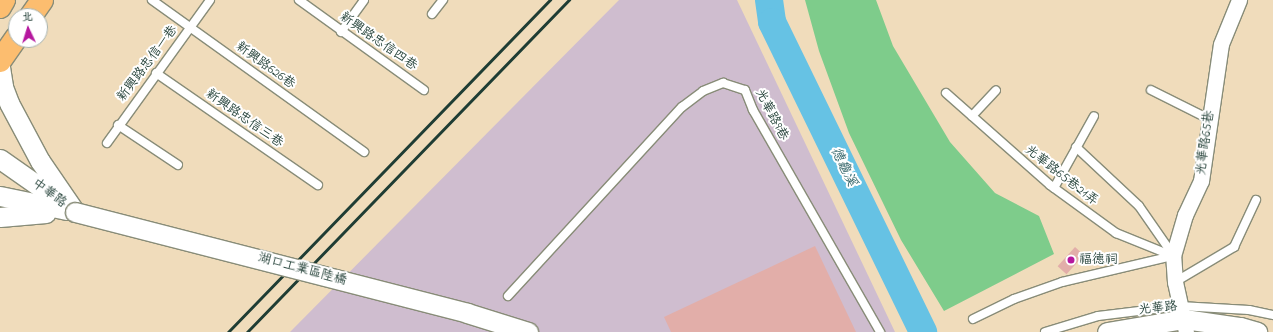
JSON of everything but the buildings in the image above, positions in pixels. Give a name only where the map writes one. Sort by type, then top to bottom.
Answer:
[{"type":"main road","points":[[0,7],[4,0]]},
{"type":"main road","points":[[0,61],[9,48]]},
{"type":"street","name":"光華路65巷","points":[[1183,319],[1175,282],[1173,256],[1185,215],[1201,181],[1221,44],[1239,0]]},
{"type":"street","points":[[0,67],[2,86],[9,103],[40,161],[75,212]]},
{"type":"street","name":"中華路","points":[[0,159],[75,212]]},
{"type":"street","name":"中華路","points":[[0,196],[75,212]]},
{"type":"street","points":[[0,217],[75,212]]},
{"type":"street","name":"湖口工業區陸橋","points":[[75,212],[468,313],[528,332]]},
{"type":"street","name":"光華路","points":[[1107,332],[1183,319],[1240,327],[1257,332]]},
{"type":"lane","name":"新興路626巷","points":[[152,0],[364,152]]},
{"type":"lane","name":"新興路忠信一巷","points":[[107,143],[118,125],[210,0]]},
{"type":"lane","name":"新興路忠信四巷","points":[[299,0],[341,32],[424,90]]},
{"type":"lane","points":[[341,32],[364,0]]},
{"type":"lane","points":[[432,14],[443,0]]},
{"type":"lane","name":"新興路忠信三巷","points":[[156,73],[318,185]]},
{"type":"lane","name":"光華路9巷","points":[[508,296],[682,107],[702,90],[723,83],[744,90],[753,110],[880,332]]},
{"type":"lane","points":[[972,116],[996,90]]},
{"type":"lane","points":[[1151,90],[1209,119]]},
{"type":"lane","name":"光華路65巷21弄","points":[[946,93],[1054,188],[1116,233],[1173,256]]},
{"type":"lane","points":[[1054,188],[1094,116]]},
{"type":"lane","points":[[118,125],[178,165]]},
{"type":"lane","points":[[973,320],[1014,299],[1062,282],[1173,256],[1139,206],[1076,147]]},
{"type":"lane","points":[[1175,282],[1234,247],[1256,200]]},
{"type":"lane","name":"光華路","points":[[1045,332],[1098,316],[1183,319],[1249,310],[1273,315]]},
{"type":"shaded area","points":[[619,0],[737,0],[895,332],[290,332]]},
{"type":"green space","points":[[805,0],[876,0],[893,46],[950,142],[995,193],[1039,216],[1054,254],[944,311],[901,240],[849,133],[819,51]]},
{"type":"waterway","name":"德龜溪","points":[[769,0],[772,22],[923,332]]},
{"type":"railway","points":[[228,332],[550,0]]},
{"type":"railway","points":[[247,332],[569,0]]},
{"type":"place","name":"福德祠","points":[[1071,260]]}]
